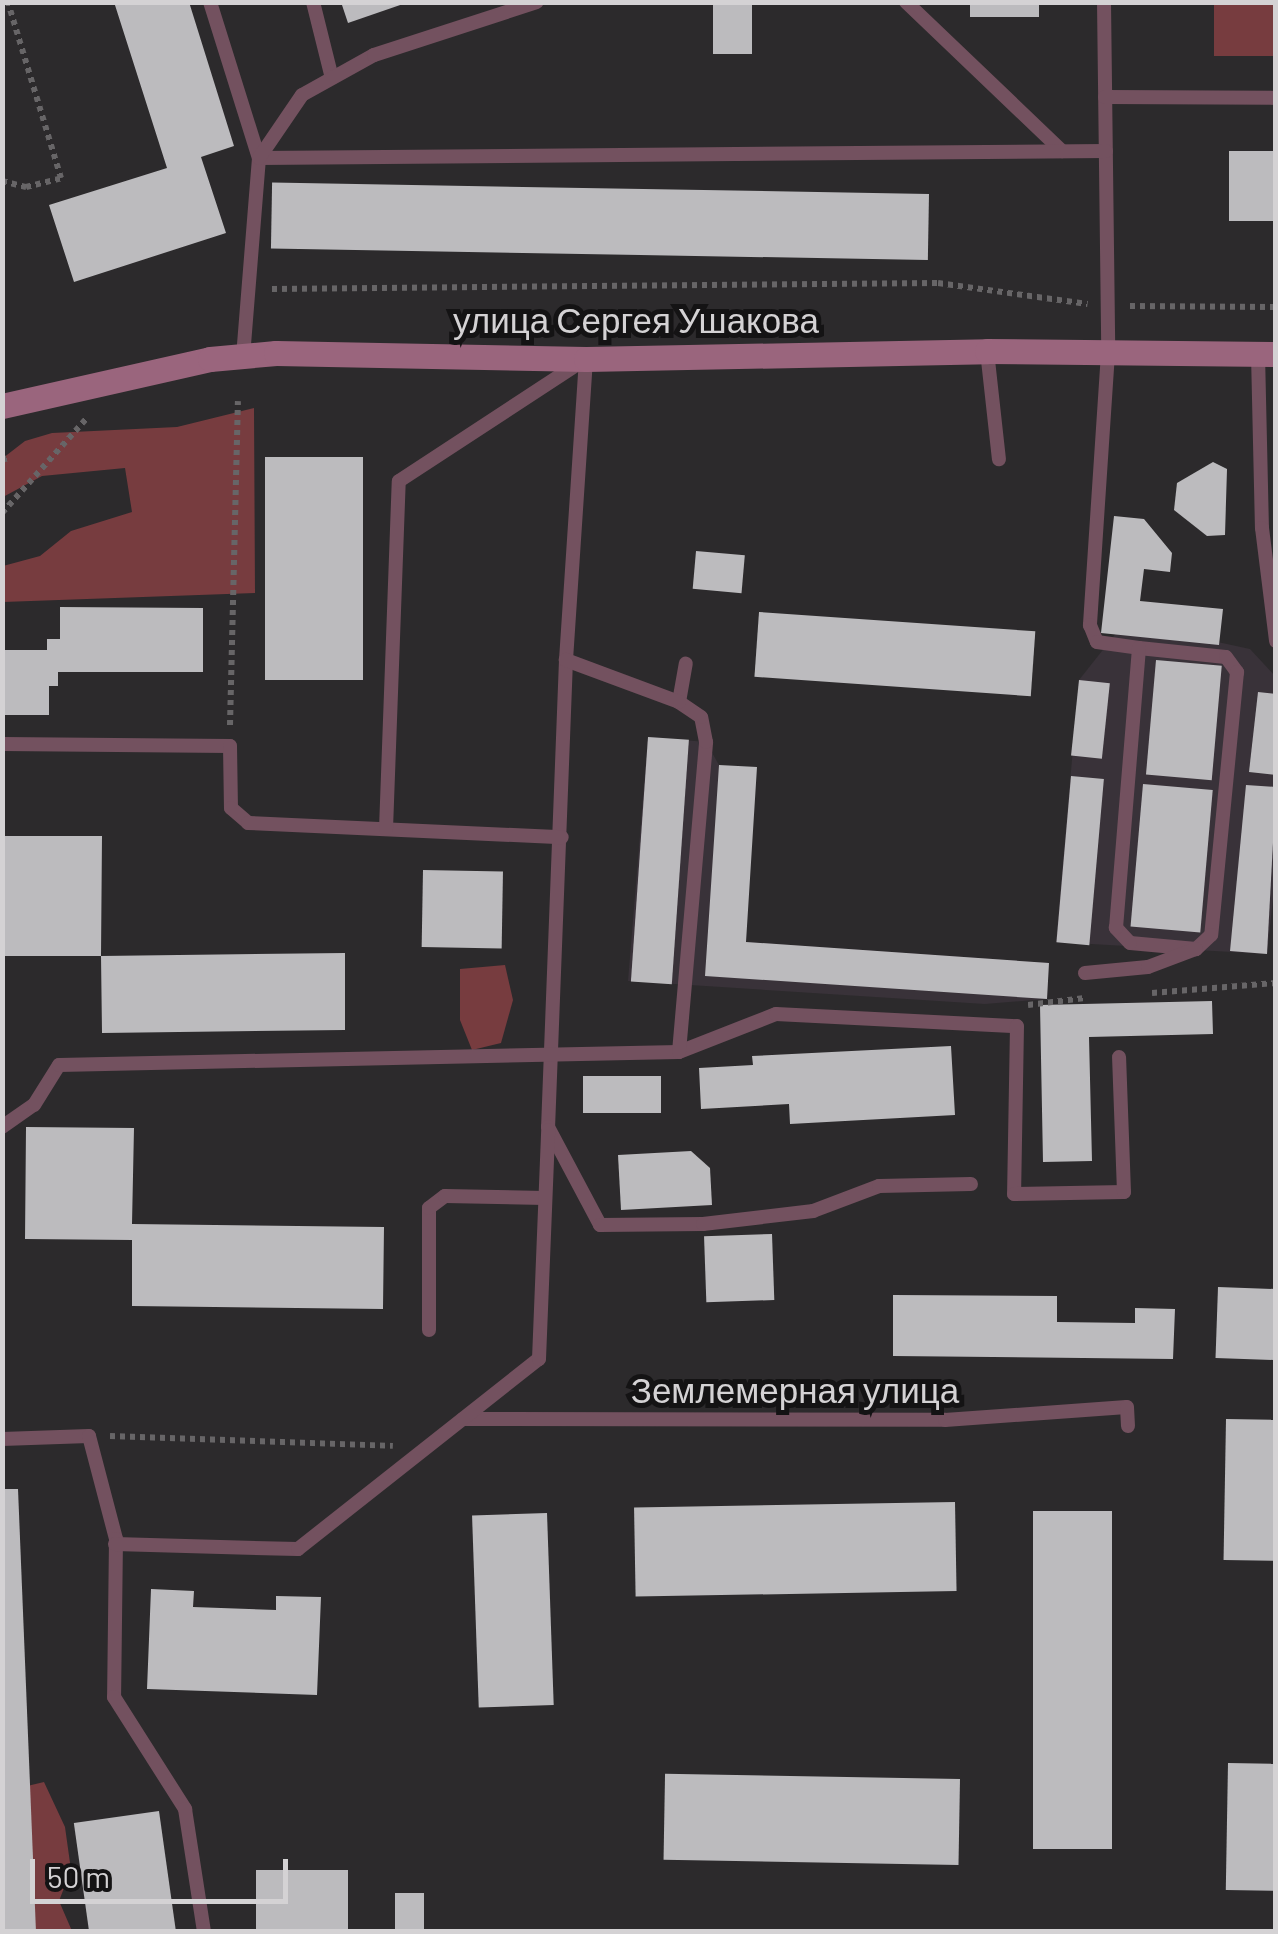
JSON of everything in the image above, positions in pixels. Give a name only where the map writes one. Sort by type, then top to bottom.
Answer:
[{"type":"street","name":"улица Сергея Ушакова","points":[[2,406],[243,355],[586,358],[987,351],[1267,354]]},
{"type":"lane","points":[[210,2],[259,158],[243,355]]},
{"type":"lane","points":[[313,2],[332,78]]},
{"type":"lane","points":[[259,158],[302,95],[332,78],[374,56],[537,2]]},
{"type":"lane","points":[[906,2],[1062,151]]},
{"type":"lane","points":[[1085,973],[1148,967],[1196,949],[1212,935],[1238,672],[1226,657],[1097,642],[1090,625],[1108,353],[1104,2]]},
{"type":"lane","points":[[1105,97],[1276,98]]},
{"type":"lane","points":[[259,158],[1106,151]]},
{"type":"lane","points":[[987,351],[999,459]]},
{"type":"lane","points":[[1267,354],[1258,424],[1262,528],[1276,641]]},
{"type":"lane","points":[[116,1544],[298,1549],[540,1359],[566,660],[586,358]]},
{"type":"lane","points":[[386,829],[399,481],[586,358]]},
{"type":"lane","points":[[1258,424],[1276,424]]},
{"type":"lane","points":[[1262,528],[1276,538]]},
{"type":"lane","points":[[1139,648],[1116,928],[1130,943],[1196,949]]},
{"type":"lane","points":[[566,660],[678,702],[700,717],[716,722]]},
{"type":"lane","points":[[678,702],[686,664]]},
{"type":"lane","points":[[679,1052],[706,742],[700,717]]},
{"type":"lane","points":[[2,744],[230,746],[232,808],[239,818],[562,837]]},
{"type":"lane","points":[[2,1126],[34,1104],[60,1065],[679,1052],[776,1014],[1016,1026],[1014,1194],[1124,1192],[1119,1058]]},
{"type":"lane","points":[[548,1128],[600,1226],[703,1224],[813,1211],[879,1186],[971,1184]]},
{"type":"lane","points":[[429,1330],[429,1208],[446,1196],[546,1198]]},
{"type":"lane","name":"Землемерная улица","points":[[462,1419],[945,1420],[1127,1407],[1128,1426]]},
{"type":"lane","points":[[2,1439],[89,1436],[116,1544],[114,1697],[185,1809],[204,1932]]},
{"type":"path","points":[[2,181],[26,187],[61,178],[8,2]]},
{"type":"path","points":[[251,290],[938,283],[1108,306],[1276,307]]},
{"type":"path","points":[[230,746],[238,401]]},
{"type":"path","points":[[2,513],[86,419]]},
{"type":"path","points":[[89,1436],[422,1448]]},
{"type":"shaded area","points":[[1214,3],[1273,3],[1273,56],[1214,56]]},
{"type":"shaded area","points":[[254,408],[255,593],[3,602],[3,566],[40,556],[71,531],[132,512],[125,468],[42,476],[3,497],[3,458],[25,441],[52,433],[177,427]]},
{"type":"shaded area","points":[[1125,622],[1250,649],[1275,676],[1276,871],[1267,954],[1056,942],[1079,680]]},
{"type":"shaded area","points":[[648,737],[706,742],[719,765],[746,942],[1049,963],[1047,999],[985,1004],[628,981]]},
{"type":"shaded area","points":[[505,965],[513,1000],[501,1043],[472,1050],[460,1020],[460,969]]},
{"type":"shaded area","points":[[44,1782],[65,1827],[71,1870],[59,1901],[72,1931],[3,1931],[2,1792]]},
{"type":"building","points":[[114,2],[189,2],[234,146],[201,157],[226,233],[74,282],[49,205],[167,168]]},
{"type":"building","points":[[341,2],[406,2],[406,3],[348,23]]},
{"type":"building","points":[[713,2],[752,2],[752,54],[713,54]]},
{"type":"building","points":[[970,2],[1039,2],[1039,17],[970,17]]},
{"type":"building","points":[[1229,151],[1276,151],[1276,221],[1229,221]]},
{"type":"building","points":[[272,183],[929,194],[928,260],[271,249]]},
{"type":"building","points":[[265,457],[363,457],[363,680],[265,680]]},
{"type":"building","points":[[1213,462],[1227,469],[1225,535],[1207,536],[1174,510],[1177,483]]},
{"type":"building","points":[[1114,516],[1144,519],[1172,553],[1170,572],[1144,569],[1140,601],[1223,609],[1219,645],[1101,633]]},
{"type":"building","points":[[696,551],[745,555],[742,593],[693,589]]},
{"type":"building","points":[[60,607],[203,608],[203,672],[58,672],[58,686],[49,686],[49,715],[2,715],[2,650],[47,650],[47,639],[60,639]]},
{"type":"building","points":[[759,612],[1035,631],[1031,696],[754,677]]},
{"type":"building","points":[[1156,660],[1222,666],[1212,780],[1146,775]]},
{"type":"building","points":[[1079,680],[1110,683],[1102,759],[1071,756]]},
{"type":"building","points":[[1258,692],[1276,694],[1276,775],[1249,772]]},
{"type":"building","points":[[648,737],[689,740],[672,984],[631,981]]},
{"type":"building","points":[[719,765],[757,767],[746,942],[1049,963],[1047,999],[705,976]]},
{"type":"building","points":[[1071,776],[1104,779],[1089,945],[1056,942]]},
{"type":"building","points":[[1143,784],[1213,790],[1200,933],[1131,926]]},
{"type":"building","points":[[1246,785],[1276,787],[1267,954],[1230,951]]},
{"type":"building","points":[[2,836],[102,836],[101,956],[2,956]]},
{"type":"building","points":[[423,870],[503,871],[502,948],[422,947]]},
{"type":"building","points":[[345,953],[345,1030],[102,1033],[101,956]]},
{"type":"building","points":[[1212,1001],[1213,1034],[1089,1037],[1092,1161],[1043,1162],[1040,1005]]},
{"type":"building","points":[[951,1046],[955,1115],[790,1124],[789,1104],[701,1109],[699,1068],[753,1065],[752,1056]]},
{"type":"building","points":[[583,1076],[661,1076],[661,1113],[583,1113]]},
{"type":"building","points":[[26,1127],[134,1128],[132,1224],[384,1227],[383,1309],[132,1306],[132,1240],[25,1239]]},
{"type":"building","points":[[691,1151],[710,1168],[712,1205],[621,1210],[618,1155]]},
{"type":"building","points":[[772,1234],[774,1300],[706,1302],[704,1236]]},
{"type":"building","points":[[1218,1287],[1276,1289],[1273,1360],[1216,1358]]},
{"type":"building","points":[[893,1295],[1057,1296],[1057,1322],[1135,1323],[1135,1308],[1175,1309],[1173,1359],[893,1356]]},
{"type":"building","points":[[1226,1419],[1276,1420],[1274,1561],[1224,1560]]},
{"type":"building","points":[[2,1489],[18,1489],[36,1932],[2,1932]]},
{"type":"building","points":[[955,1502],[957,1591],[636,1597],[634,1508]]},
{"type":"building","points":[[1033,1511],[1112,1511],[1112,1849],[1033,1849]]},
{"type":"building","points":[[547,1513],[554,1705],[479,1708],[472,1516]]},
{"type":"building","points":[[151,1589],[194,1591],[193,1607],[276,1610],[276,1596],[321,1597],[317,1695],[147,1689]]},
{"type":"building","points":[[1228,1763],[1276,1764],[1274,1891],[1226,1890]]},
{"type":"building","points":[[665,1774],[960,1779],[958,1865],[664,1860]]},
{"type":"building","points":[[159,1811],[176,1932],[89,1932],[74,1823]]},
{"type":"building","points":[[256,1870],[348,1870],[348,1931],[256,1931]]},
{"type":"building","points":[[395,1893],[424,1893],[424,1932],[395,1932]]}]
